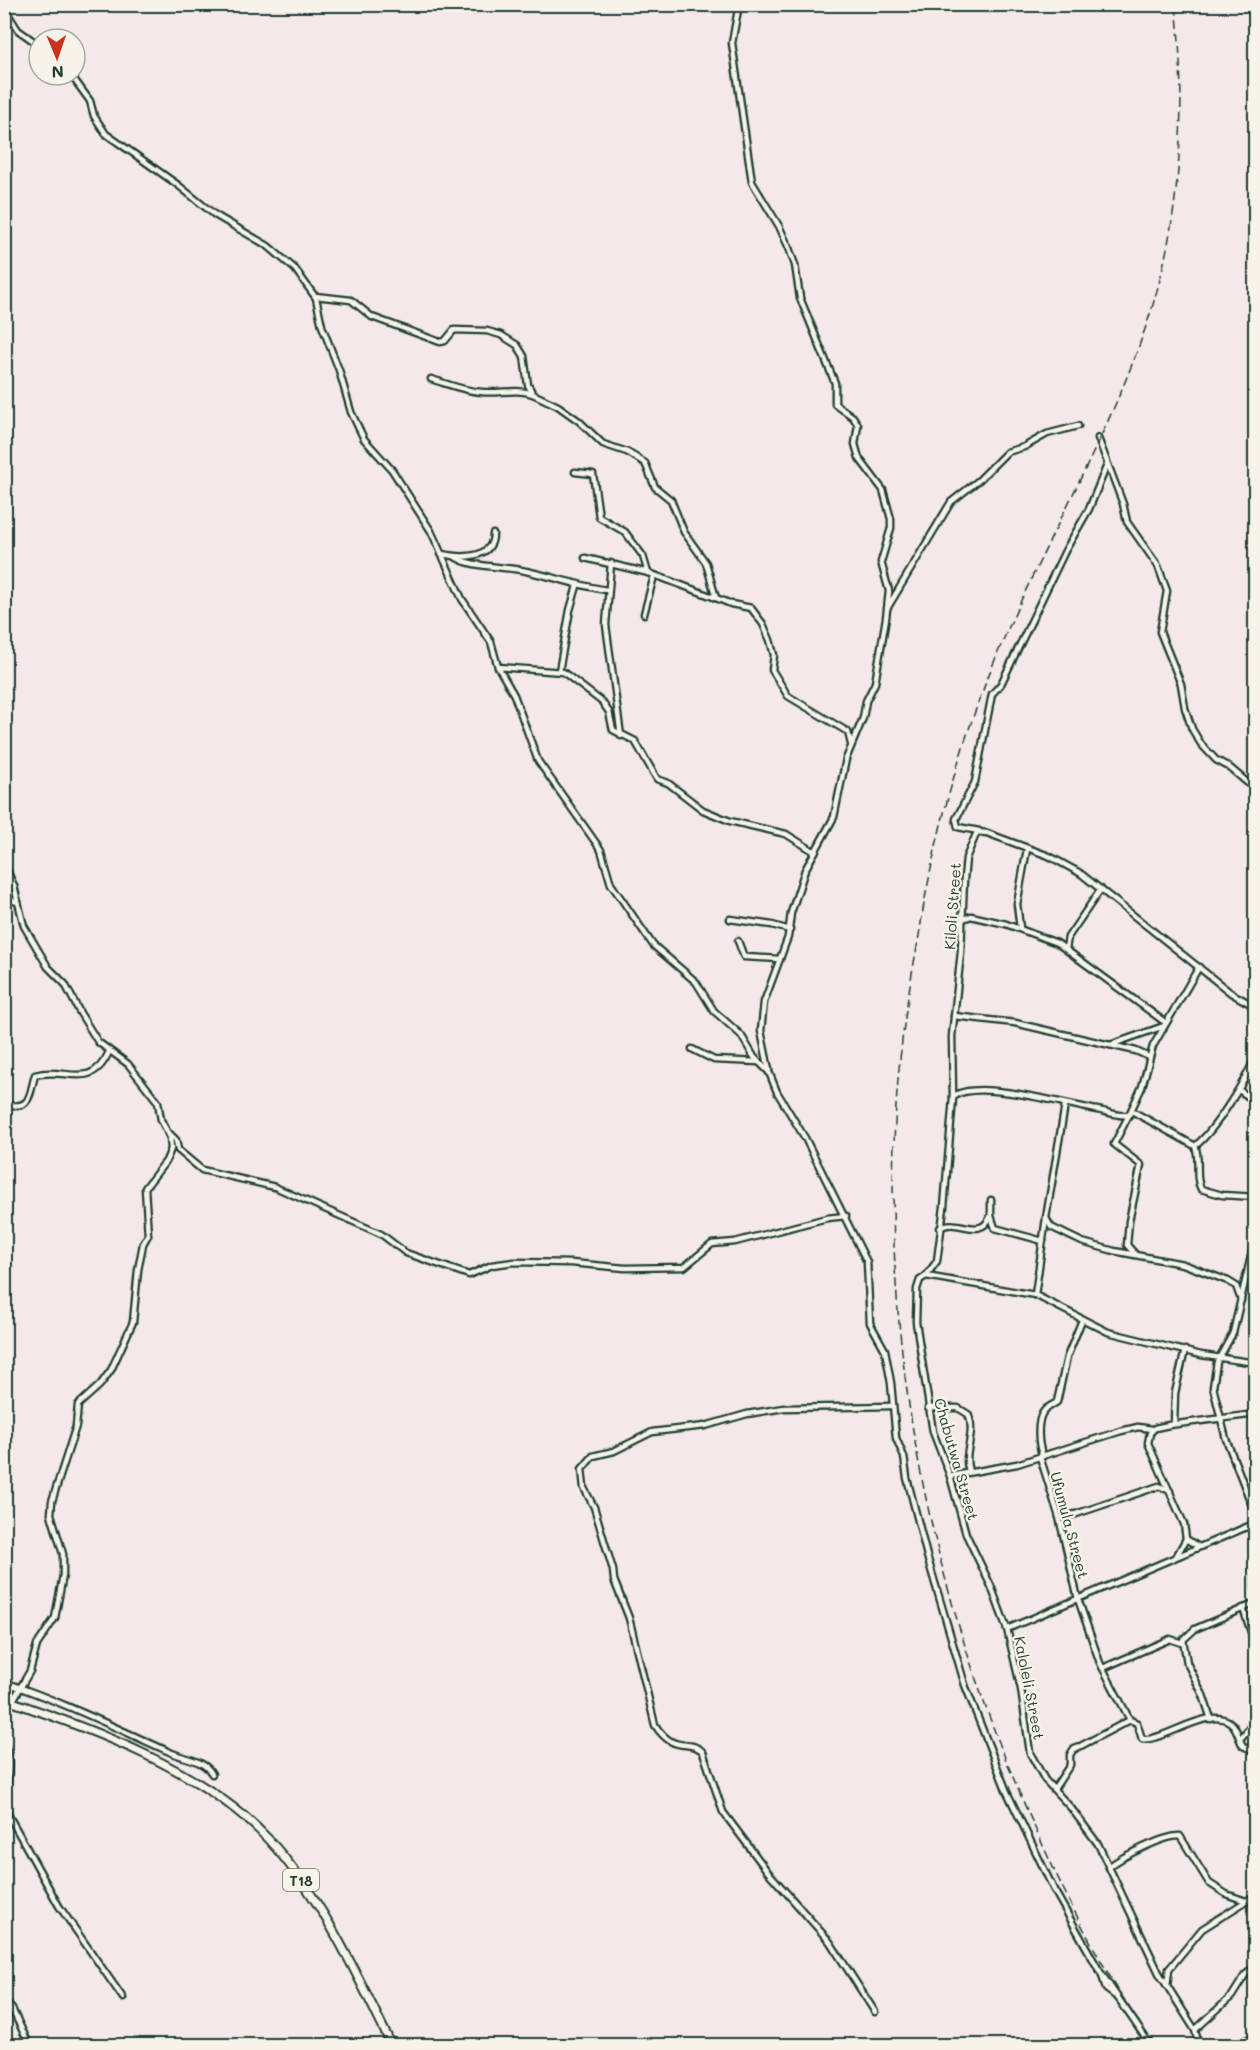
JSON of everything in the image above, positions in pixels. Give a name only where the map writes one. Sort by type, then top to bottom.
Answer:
[{"type":"highway","name":"T18","points":[[8,1700],[158,1760],[215,1794],[260,1831],[306,1887],[392,2046]]},
{"type":"street","points":[[739,4],[732,43],[752,182],[779,226],[791,255],[800,298],[835,383],[835,404],[857,422],[859,432],[855,444],[859,458],[883,490],[891,524],[881,562],[888,582],[887,609],[875,683],[866,701],[861,726],[851,744],[838,787],[834,817],[799,888],[790,930],[762,1008],[761,1031],[769,1072],[777,1092],[805,1138],[846,1216],[867,1262],[870,1323],[885,1350],[896,1438],[904,1457],[907,1478],[927,1556],[965,1685],[1023,1829],[1054,1890],[1101,1973],[1151,2046]]},
{"type":"street","points":[[4,8],[18,30],[27,36]]},
{"type":"street","points":[[80,87],[90,101],[94,116],[106,134],[178,184],[215,215],[268,246],[295,269],[315,296],[321,326],[339,370],[351,412],[364,439],[402,484],[412,504],[431,531],[462,599],[491,642],[498,667],[514,695],[538,761],[601,850],[612,886],[654,945],[670,956],[700,987],[714,1011],[738,1032],[769,1072]]},
{"type":"street","points":[[315,296],[348,299],[368,315],[440,342],[445,341],[457,330],[487,331],[501,335],[520,348],[533,394]]},
{"type":"street","points":[[432,379],[477,392],[517,390],[533,394],[558,406],[590,429],[603,444],[627,452],[645,463],[655,488],[671,500],[684,532],[706,563],[716,598]]},
{"type":"street","points":[[887,609],[951,502],[979,480],[1008,452],[1024,447],[1047,434],[1078,426]]},
{"type":"street","points":[[1098,438],[1122,499],[1129,526],[1158,566],[1167,591],[1160,632],[1181,684],[1184,705],[1192,729],[1201,744],[1216,760],[1229,767],[1256,790]]},
{"type":"street","points":[[1107,465],[1089,509],[1065,551],[1001,684],[992,694],[975,782],[956,819],[958,826],[979,831],[1070,866],[1231,993],[1256,1007]]},
{"type":"street","points":[[575,472],[593,474],[599,518],[625,532],[643,556],[648,573]]},
{"type":"street","points":[[441,554],[454,556],[482,554],[491,547],[494,534]]},
{"type":"street","points":[[454,556],[462,562],[526,571],[578,586],[607,590]]},
{"type":"street","points":[[585,558],[648,573],[731,604],[749,607],[755,612],[773,648],[773,672],[788,696],[848,732],[851,744]]},
{"type":"street","points":[[611,564],[607,590],[607,644],[621,737]]},
{"type":"street","points":[[644,614],[654,576]]},
{"type":"street","points":[[559,671],[570,610],[578,586]]},
{"type":"street","points":[[498,667],[559,671],[602,702],[609,712],[613,730],[621,737],[635,741],[657,779],[668,783],[702,809],[730,821],[786,834],[815,852]]},
{"type":"street","name":"Kiloli Street","points":[[926,1276],[937,1260],[953,1098],[954,1016],[966,858],[979,831]]},
{"type":"street","points":[[1020,928],[1017,904],[1027,849]]},
{"type":"street","points":[[4,863],[25,929],[49,969],[67,987],[96,1039],[109,1052],[128,1064],[154,1096],[171,1146],[169,1156],[145,1188],[148,1235],[143,1244],[138,1270],[133,1322],[111,1371],[100,1385],[78,1405],[77,1422],[51,1506],[63,1554],[63,1575],[55,1618],[37,1645],[33,1664],[4,1707]]},
{"type":"street","points":[[1066,949],[1068,937],[1101,889]]},
{"type":"street","points":[[4,898],[18,902]]},
{"type":"street","points":[[963,919],[971,916],[1020,928],[1050,939],[1165,1025]]},
{"type":"street","points":[[730,919],[790,930]]},
{"type":"street","points":[[738,940],[744,957],[780,959]]},
{"type":"street","points":[[1137,1255],[1128,1247],[1127,1241],[1141,1164],[1114,1144],[1131,1113],[1149,1058],[1165,1025],[1199,968]]},
{"type":"street","points":[[954,1016],[1021,1024],[1141,1053],[1149,1058]]},
{"type":"street","points":[[1110,1046],[1165,1025]]},
{"type":"street","points":[[692,1049],[714,1060],[759,1062]]},
{"type":"street","points":[[4,1104],[16,1106],[24,1104],[31,1094],[35,1076],[49,1073],[77,1076],[91,1073],[102,1066],[109,1052]]},
{"type":"street","points":[[1195,1146],[1209,1133],[1239,1090],[1256,1056]]},
{"type":"street","points":[[1239,1090],[1256,1102]]},
{"type":"street","points":[[953,1098],[964,1091],[1007,1092],[1065,1105],[1131,1113],[1195,1146],[1199,1161],[1198,1184],[1202,1189],[1222,1195],[1256,1197]]},
{"type":"street","points":[[1035,1295],[1065,1105]]},
{"type":"street","points":[[168,1133],[176,1140],[177,1150],[200,1169],[275,1187],[381,1234],[406,1253],[469,1275],[492,1264],[514,1262],[546,1261],[625,1268],[684,1267],[712,1244],[735,1242],[827,1218],[846,1216]]},
{"type":"street","points":[[940,1228],[949,1224],[981,1228],[986,1226],[990,1216],[991,1200]]},
{"type":"street","points":[[990,1216],[995,1228],[1043,1241]]},
{"type":"street","points":[[1046,1218],[1051,1227],[1082,1242],[1183,1264],[1228,1281],[1236,1286],[1240,1300]]},
{"type":"street","points":[[1256,1235],[1233,1333],[1213,1380],[1226,1439],[1256,1516]]},
{"type":"street","points":[[926,1276],[1035,1295],[1082,1320],[1131,1338],[1256,1363]]},
{"type":"street","name":"Chabutwa Street","points":[[926,1276],[918,1283],[916,1311],[928,1408],[942,1462],[950,1476],[966,1534],[991,1586],[1007,1629]]},
{"type":"street","name":"Ufumula Street","points":[[1082,1320],[1067,1357],[1056,1402],[1045,1409],[1041,1415],[1040,1445],[1041,1457],[1059,1516],[1078,1599],[1103,1668],[1130,1720],[1137,1723],[1141,1737],[1145,1740],[1181,1725],[1211,1719]]},
{"type":"street","points":[[1174,1424],[1175,1393],[1185,1350]]},
{"type":"street","points":[[875,2012],[828,1940],[768,1872],[723,1812],[702,1752],[696,1746],[675,1744],[663,1736],[655,1725],[629,1618],[614,1580],[594,1507],[584,1488],[582,1469],[593,1456],[614,1450],[652,1432],[705,1426],[747,1414],[784,1408],[893,1406]]},
{"type":"street","points":[[928,1408],[958,1408],[968,1414],[972,1426],[969,1472]]},
{"type":"street","points":[[950,1476],[1002,1468],[1138,1427],[1152,1430],[1174,1424],[1256,1414]]},
{"type":"street","points":[[1152,1430],[1148,1443],[1184,1524],[1186,1539],[1176,1557]]},
{"type":"street","points":[[1159,1486],[1164,1475]]},
{"type":"street","points":[[1059,1516],[1076,1514],[1159,1486],[1170,1491]]},
{"type":"street","name":"Kaloleli Street","points":[[1199,2046],[1195,2030],[1167,1986],[1109,1867],[1084,1825],[1040,1773],[1030,1753],[1021,1689],[1007,1629],[1256,1523]]},
{"type":"street","points":[[1186,1539],[1198,1547]]},
{"type":"street","points":[[1256,1576],[1256,1590]]},
{"type":"street","points":[[1182,1643],[1195,1629],[1255,1602]]},
{"type":"street","points":[[1243,1608],[1256,1647]]},
{"type":"street","points":[[1103,1668],[1170,1640],[1182,1643]]},
{"type":"street","points":[[1182,1643],[1187,1663],[1200,1688],[1211,1719],[1227,1720],[1243,1746],[1256,1752]]},
{"type":"street","points":[[4,1682],[96,1716],[173,1754],[203,1764],[212,1774]]},
{"type":"street","points":[[1054,1789],[1070,1765],[1070,1755],[1073,1750],[1130,1720]]},
{"type":"street","points":[[1240,1739],[1256,1720]]},
{"type":"street","points":[[4,1736],[4,1745],[10,1762],[6,1808],[9,1816],[58,1906],[123,1998]]},
{"type":"street","points":[[1109,1867],[1134,1852],[1172,1836],[1180,1836],[1209,1883],[1226,1894],[1246,1901]]},
{"type":"street","points":[[1167,1986],[1169,1969],[1202,1929],[1256,1895]]},
{"type":"street","points":[[1195,2030],[1233,1996],[1245,1976],[1256,1965]]},
{"type":"street","points":[[4,2000],[12,2009],[30,2046]]},
{"type":"street","points":[[1233,2046],[1256,2036]]},
{"type":"railway","points":[[1156,2046],[1105,1968],[1049,1858],[993,1726],[957,1619],[928,1509],[908,1397],[896,1284],[893,1171],[900,1058],[917,947],[934,857],[955,774],[972,720],[1011,622],[1116,404],[1150,314],[1161,276],[1175,200],[1179,160],[1181,82],[1176,4]]}]
